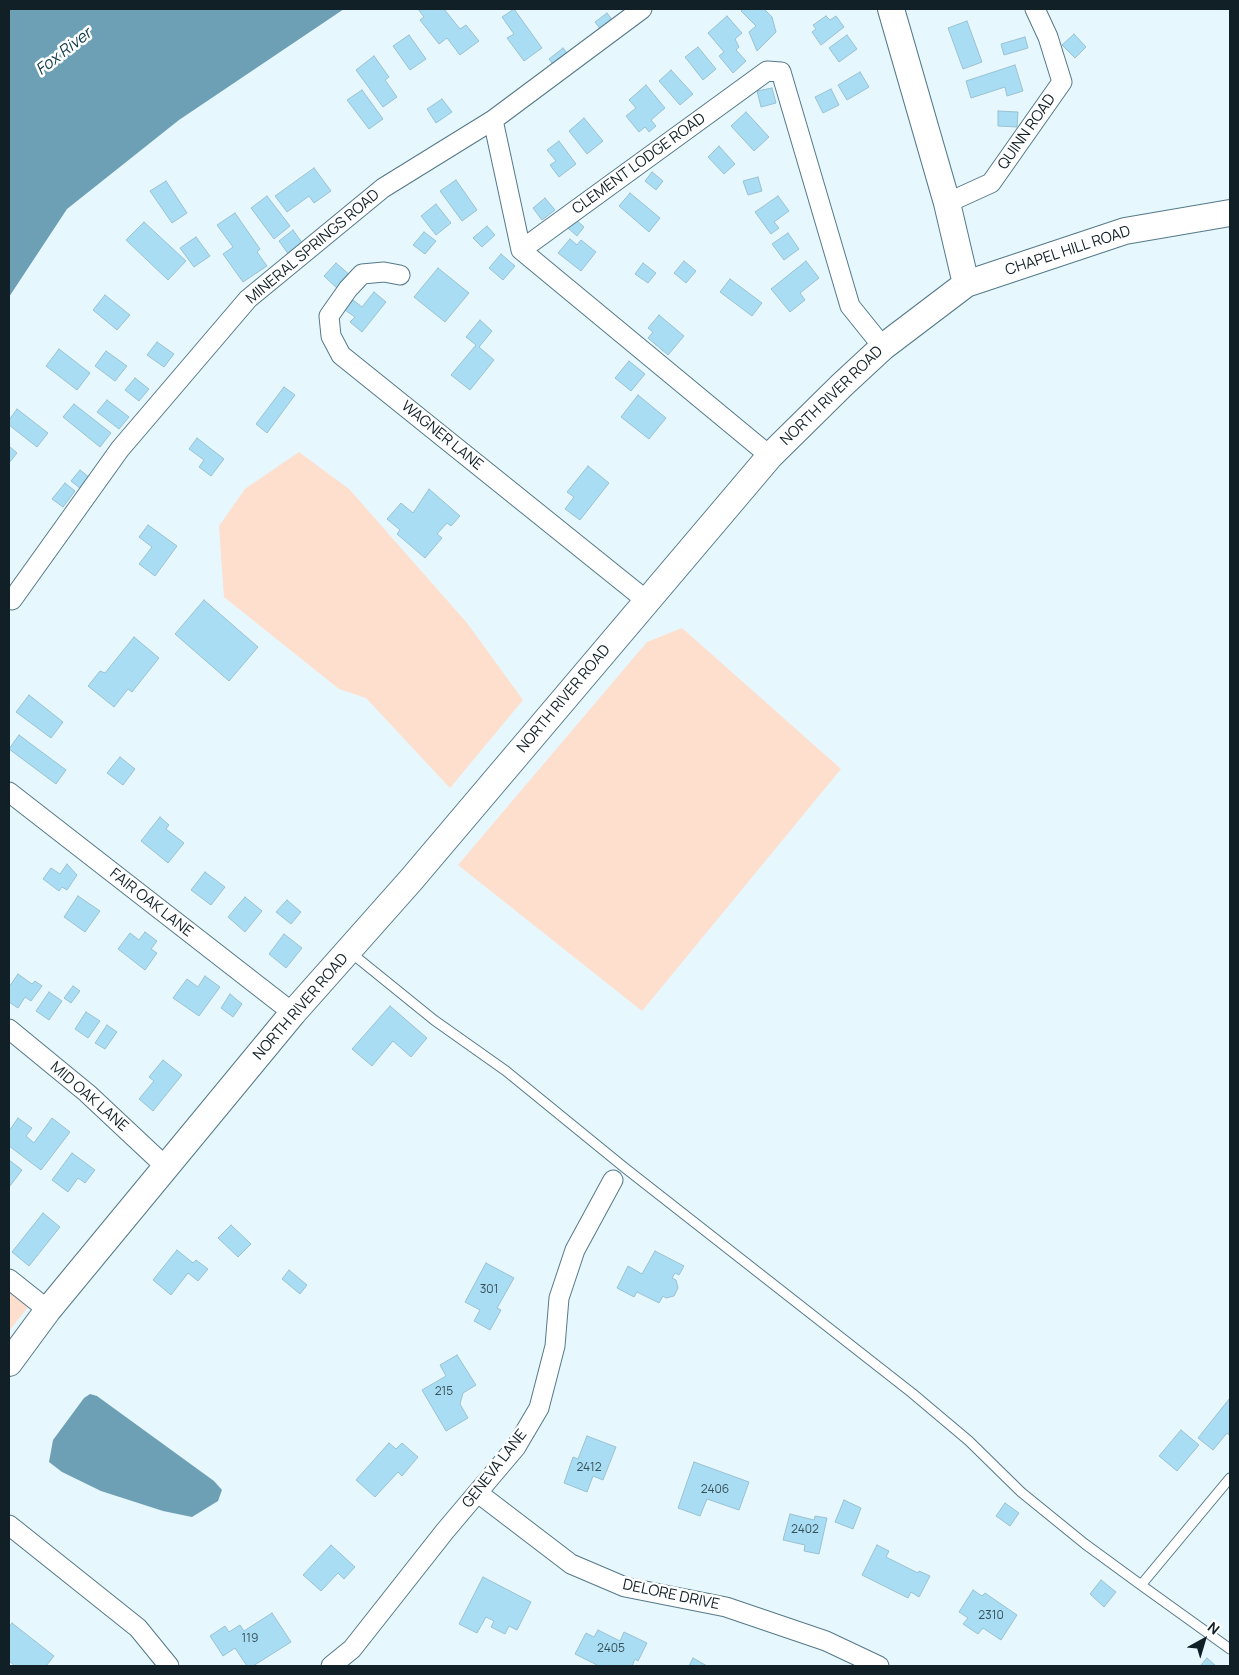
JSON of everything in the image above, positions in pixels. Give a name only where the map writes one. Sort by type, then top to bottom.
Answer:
[{"type":"street","name":"MINERAL SPRINGS ROAD","points":[[12,600],[120,449],[248,299],[383,188],[493,120],[642,9]]},
{"type":"street","points":[[891,9],[947,203],[966,284]]},
{"type":"street","name":"QUINN ROAD","points":[[947,203],[991,183],[1062,82],[1048,37],[1035,9]]},
{"type":"street","name":"CLEMENT LODGE ROAD","points":[[521,250],[767,71],[781,72],[850,306],[883,347]]},
{"type":"street","points":[[493,120],[521,250],[770,456]]},
{"type":"street","name":"CHAPEL HILL ROAD","points":[[966,284],[1125,231],[1230,213]]},
{"type":"street","name":"WAGNER LANE","points":[[400,274],[384,272],[362,274],[348,289],[329,316],[332,336],[341,355],[647,601]]},
{"type":"street","name":"NORTH RIVER ROAD","points":[[9,1363],[48,1310],[293,1013],[350,952],[770,456],[883,347],[966,284]]},
{"type":"street","name":"FAIR OAK LANE","points":[[9,792],[293,1013]]},
{"type":"street","name":"MID OAK LANE","points":[[9,1030],[87,1092],[166,1167]]},
{"type":"street","name":"GENEVA LANE","points":[[331,1666],[352,1649],[445,1531],[516,1447],[539,1408],[555,1346],[559,1298],[575,1250],[613,1180]]},
{"type":"street","points":[[9,1279],[48,1310]]},
{"type":"street","name":"DELORE DRIVE","points":[[478,1493],[571,1564],[625,1587],[726,1607],[826,1640],[879,1666]]},
{"type":"street","points":[[9,1525],[138,1628],[169,1666]]},
{"type":"lane","points":[[350,952],[434,1020],[506,1071],[625,1168],[912,1393],[969,1441],[1021,1492],[1085,1544],[1230,1649]]},
{"type":"lane","points":[[1141,1585],[1230,1478]]},
{"type":"shaded area","points":[[299,452],[349,489],[467,623],[523,700],[450,788],[366,698],[339,689],[224,597],[219,526],[245,489]]},
{"type":"shaded area","points":[[682,628],[841,769],[642,1011],[458,865],[647,642]]},
{"type":"shaded area","points":[[9,1291],[28,1307],[9,1331]]},
{"type":"water","name":"Fox River","points":[[9,9],[344,9],[179,120],[67,209],[9,297]]},
{"type":"water","points":[[90,1394],[97,1396],[214,1481],[222,1490],[218,1501],[192,1517],[163,1511],[101,1491],[62,1472],[49,1462],[53,1440],[84,1398]]},
{"type":"building","points":[[418,9],[444,9],[460,29],[466,25],[479,41],[460,55],[447,38],[439,44],[420,20],[424,17]]},
{"type":"building","points":[[514,9],[542,48],[524,61],[507,38],[514,34],[502,17]]},
{"type":"building","points":[[743,9],[764,9],[772,17],[776,32],[757,51],[749,32],[756,26],[741,11]]},
{"type":"building","points":[[607,13],[617,26],[605,35],[595,22]]},
{"type":"building","points":[[727,16],[742,33],[735,39],[739,47],[736,50],[746,61],[733,73],[719,56],[724,52],[708,33]]},
{"type":"building","points":[[826,16],[830,20],[836,16],[844,27],[821,45],[812,32],[816,29],[813,25]]},
{"type":"building","points":[[967,21],[982,62],[963,69],[948,28]]},
{"type":"building","points":[[1074,34],[1086,47],[1075,58],[1062,45]]},
{"type":"building","points":[[409,35],[426,59],[410,70],[393,46]]},
{"type":"building","points":[[847,35],[857,49],[839,62],[829,48]]},
{"type":"building","points":[[1025,37],[1028,48],[1004,55],[1001,44]]},
{"type":"building","points":[[698,47],[716,69],[703,80],[685,57]]},
{"type":"building","points":[[563,48],[571,58],[556,69],[549,59]]},
{"type":"building","points":[[374,56],[389,77],[385,80],[397,97],[383,107],[356,70]]},
{"type":"building","points":[[1015,65],[1023,91],[1007,96],[1005,87],[971,98],[966,81]]},
{"type":"building","points":[[671,70],[693,94],[680,105],[659,81]]},
{"type":"building","points":[[860,72],[869,87],[847,100],[838,85]]},
{"type":"building","points":[[646,85],[665,108],[651,120],[656,126],[649,132],[645,127],[639,132],[626,116],[636,108],[629,100]]},
{"type":"building","points":[[772,88],[776,103],[761,107],[757,91]]},
{"type":"building","points":[[831,89],[839,105],[823,113],[815,97]]},
{"type":"building","points":[[362,90],[383,119],[369,129],[347,100]]},
{"type":"building","points":[[442,99],[452,112],[436,123],[427,109]]},
{"type":"building","points":[[998,111],[1018,112],[1017,127],[998,126]]},
{"type":"building","points":[[746,112],[769,137],[754,151],[731,126]]},
{"type":"building","points":[[584,118],[603,141],[587,154],[569,131]]},
{"type":"building","points":[[559,141],[576,164],[559,177],[550,165],[556,161],[547,150]]},
{"type":"building","points":[[719,146],[735,164],[724,174],[708,157]]},
{"type":"building","points":[[314,168],[331,191],[314,203],[309,196],[287,212],[275,196]]},
{"type":"building","points":[[652,172],[663,181],[656,190],[645,181]]},
{"type":"building","points":[[758,177],[762,191],[748,195],[743,181]]},
{"type":"building","points":[[456,180],[477,210],[462,221],[440,191]]},
{"type":"building","points":[[166,181],[187,213],[172,223],[150,191]]},
{"type":"building","points":[[630,193],[660,218],[649,232],[619,206]]},
{"type":"building","points":[[267,196],[290,226],[274,239],[251,208]]},
{"type":"building","points":[[778,196],[789,211],[774,222],[779,228],[771,234],[755,212]]},
{"type":"building","points":[[545,198],[555,210],[542,220],[533,208]]},
{"type":"building","points":[[436,204],[451,223],[436,235],[421,216]]},
{"type":"building","points":[[235,213],[260,249],[257,252],[267,266],[243,282],[223,254],[233,247],[217,225]]},
{"type":"building","points":[[575,219],[584,227],[577,236],[568,228]]},
{"type":"building","points":[[144,222],[186,261],[168,280],[126,240]]},
{"type":"building","points":[[487,226],[495,235],[482,247],[473,238]]},
{"type":"building","points":[[293,230],[303,244],[289,255],[279,241]]},
{"type":"building","points":[[424,232],[436,241],[425,254],[413,245]]},
{"type":"building","points":[[788,233],[799,249],[784,260],[772,244]]},
{"type":"building","points":[[196,237],[210,256],[194,267],[180,248]]},
{"type":"building","points":[[570,239],[577,245],[581,240],[596,252],[581,271],[558,253]]},
{"type":"building","points":[[501,254],[515,266],[503,280],[489,268]]},
{"type":"building","points":[[684,261],[696,271],[686,283],[674,273]]},
{"type":"building","points":[[806,261],[819,278],[800,293],[805,300],[790,312],[771,289]]},
{"type":"building","points":[[336,263],[351,276],[339,290],[324,276]]},
{"type":"building","points":[[643,263],[656,273],[648,283],[635,274]]},
{"type":"building","points":[[438,268],[469,293],[445,322],[414,297]]},
{"type":"building","points":[[730,279],[762,303],[752,316],[720,292]]},
{"type":"building","points":[[374,292],[386,302],[362,332],[350,322],[355,317],[345,310],[353,300],[362,307]]},
{"type":"building","points":[[105,295],[130,315],[117,330],[93,310]]},
{"type":"building","points":[[659,315],[684,336],[668,355],[648,338],[653,332],[648,328]]},
{"type":"building","points":[[480,320],[492,331],[479,347],[494,360],[470,390],[451,375],[476,345],[466,337]]},
{"type":"building","points":[[157,342],[174,354],[164,367],[147,355]]},
{"type":"building","points":[[59,349],[90,373],[77,390],[46,366]]},
{"type":"building","points":[[106,351],[127,366],[115,381],[95,366]]},
{"type":"building","points":[[629,361],[645,374],[631,391],[615,378]]},
{"type":"building","points":[[135,378],[149,389],[139,401],[125,390]]},
{"type":"building","points":[[284,387],[295,395],[267,433],[256,424]]},
{"type":"building","points":[[638,395],[666,418],[649,439],[621,417]]},
{"type":"building","points":[[107,400],[129,417],[119,429],[97,412]]},
{"type":"building","points":[[74,404],[111,433],[100,447],[63,417]]},
{"type":"building","points":[[17,409],[48,433],[37,447],[9,425],[9,420]]},
{"type":"building","points":[[197,438],[224,459],[211,476],[199,467],[204,460],[189,449]]},
{"type":"building","points":[[9,446],[17,453],[9,463]]},
{"type":"building","points":[[588,466],[609,483],[580,520],[565,509],[574,497],[567,492]]},
{"type":"building","points":[[80,470],[90,478],[81,489],[71,481]]},
{"type":"building","points":[[65,483],[75,491],[63,507],[52,499]]},
{"type":"building","points":[[429,489],[460,516],[451,526],[447,523],[437,534],[442,538],[425,558],[397,534],[400,530],[387,519],[401,503],[413,513]]},
{"type":"building","points":[[148,525],[177,546],[155,576],[139,564],[152,547],[139,537]]},
{"type":"building","points":[[204,600],[258,647],[229,681],[175,634]]},
{"type":"building","points":[[134,637],[159,658],[132,692],[128,689],[114,707],[88,686],[100,671],[105,673]]},
{"type":"building","points":[[29,695],[63,722],[51,738],[16,712]]},
{"type":"building","points":[[19,735],[66,770],[56,784],[9,749]]},
{"type":"building","points":[[120,757],[135,769],[123,785],[107,773]]},
{"type":"building","points":[[160,817],[169,825],[166,829],[184,843],[168,863],[141,841]]},
{"type":"building","points":[[67,864],[77,875],[67,890],[62,887],[59,891],[43,879],[51,868],[60,874]]},
{"type":"building","points":[[205,872],[225,887],[211,905],[191,890]]},
{"type":"building","points":[[78,896],[100,911],[85,932],[64,917]]},
{"type":"building","points":[[245,897],[262,911],[245,932],[228,917]]},
{"type":"building","points":[[287,900],[301,912],[291,924],[276,912]]},
{"type":"building","points":[[145,932],[157,941],[151,949],[157,953],[145,970],[118,949],[130,933],[139,940]]},
{"type":"building","points":[[284,934],[302,948],[286,968],[269,954]]},
{"type":"building","points":[[18,974],[32,984],[35,981],[42,986],[31,1001],[25,997],[18,1008],[9,1002],[9,987]]},
{"type":"building","points":[[205,976],[220,987],[199,1016],[173,998],[187,979],[198,987]]},
{"type":"building","points":[[73,986],[80,991],[71,1003],[64,998]]},
{"type":"building","points":[[49,992],[62,1001],[49,1020],[36,1011]]},
{"type":"building","points":[[230,994],[242,1004],[233,1017],[221,1008]]},
{"type":"building","points":[[390,1006],[427,1038],[411,1057],[393,1041],[372,1066],[352,1049]]},
{"type":"building","points":[[86,1012],[100,1021],[88,1038],[75,1029]]},
{"type":"building","points":[[107,1025],[117,1032],[105,1049],[95,1043]]},
{"type":"building","points":[[163,1060],[182,1075],[153,1111],[139,1099],[154,1081],[149,1077]]},
{"type":"building","points":[[18,1118],[32,1128],[26,1136],[34,1143],[52,1118],[70,1132],[41,1170],[9,1146],[9,1131]]},
{"type":"building","points":[[72,1153],[95,1170],[85,1183],[78,1178],[68,1192],[52,1180]]},
{"type":"building","points":[[9,1160],[22,1170],[10,1186],[9,1185]]},
{"type":"building","points":[[43,1213],[60,1227],[29,1266],[12,1252]]},
{"type":"building","points":[[231,1225],[251,1244],[238,1257],[218,1238]]},
{"type":"building","points":[[177,1250],[193,1263],[196,1260],[208,1269],[198,1281],[188,1273],[171,1295],[153,1280]]},
{"type":"building","points":[[655,1251],[684,1266],[679,1275],[675,1273],[672,1278],[676,1280],[678,1288],[674,1296],[666,1298],[663,1296],[659,1303],[637,1292],[634,1297],[617,1288],[628,1266],[642,1274]]},
{"type":"building","points":[[486,1263],[514,1278],[497,1308],[501,1310],[490,1330],[474,1321],[480,1310],[465,1302]]},
{"type":"building","points":[[289,1270],[307,1285],[300,1294],[282,1279]]},
{"type":"building","points":[[457,1355],[476,1385],[463,1393],[460,1404],[468,1418],[446,1431],[422,1390],[446,1376],[440,1365]]},
{"type":"building","points":[[1230,1398],[1230,1436],[1227,1433],[1213,1450],[1198,1438]]},
{"type":"building","points":[[1181,1430],[1199,1445],[1177,1471],[1159,1456]]},
{"type":"building","points":[[587,1436],[616,1447],[603,1480],[593,1476],[587,1492],[564,1483],[573,1457],[578,1459]]},
{"type":"building","points":[[389,1443],[396,1449],[402,1443],[418,1457],[402,1476],[398,1472],[375,1497],[356,1480]]},
{"type":"building","points":[[694,1462],[749,1482],[739,1510],[707,1499],[700,1516],[678,1508]]},
{"type":"building","points":[[844,1500],[861,1508],[853,1529],[835,1522]]},
{"type":"building","points":[[1005,1503],[1019,1513],[1010,1526],[996,1516]]},
{"type":"building","points":[[790,1514],[814,1520],[815,1516],[827,1518],[819,1554],[804,1551],[805,1545],[783,1540]]},
{"type":"building","points":[[331,1545],[355,1567],[344,1579],[338,1573],[321,1591],[303,1575]]},
{"type":"building","points":[[877,1545],[889,1551],[886,1557],[918,1573],[919,1571],[930,1576],[919,1597],[911,1592],[908,1598],[862,1575]]},
{"type":"building","points":[[483,1577],[531,1602],[517,1630],[509,1626],[505,1634],[491,1627],[494,1621],[486,1617],[477,1633],[459,1624]]},
{"type":"building","points":[[1101,1580],[1116,1592],[1104,1607],[1090,1594]]},
{"type":"building","points":[[973,1590],[982,1596],[985,1593],[1017,1615],[1001,1640],[983,1628],[978,1634],[963,1624],[968,1618],[959,1612]]},
{"type":"building","points":[[272,1613],[291,1642],[253,1666],[247,1666],[235,1648],[223,1656],[210,1636],[225,1626],[229,1632],[240,1625],[244,1631]]},
{"type":"building","points":[[12,1623],[54,1656],[46,1666],[15,1666],[9,1661],[9,1627]]},
{"type":"building","points":[[598,1630],[620,1641],[624,1632],[647,1643],[638,1661],[635,1659],[632,1666],[599,1666],[575,1654],[586,1633],[594,1637]]},
{"type":"building","points":[[693,1658],[707,1666],[689,1666]]},
{"type":"building","points":[[1207,1658],[1216,1666],[1200,1666]]}]
